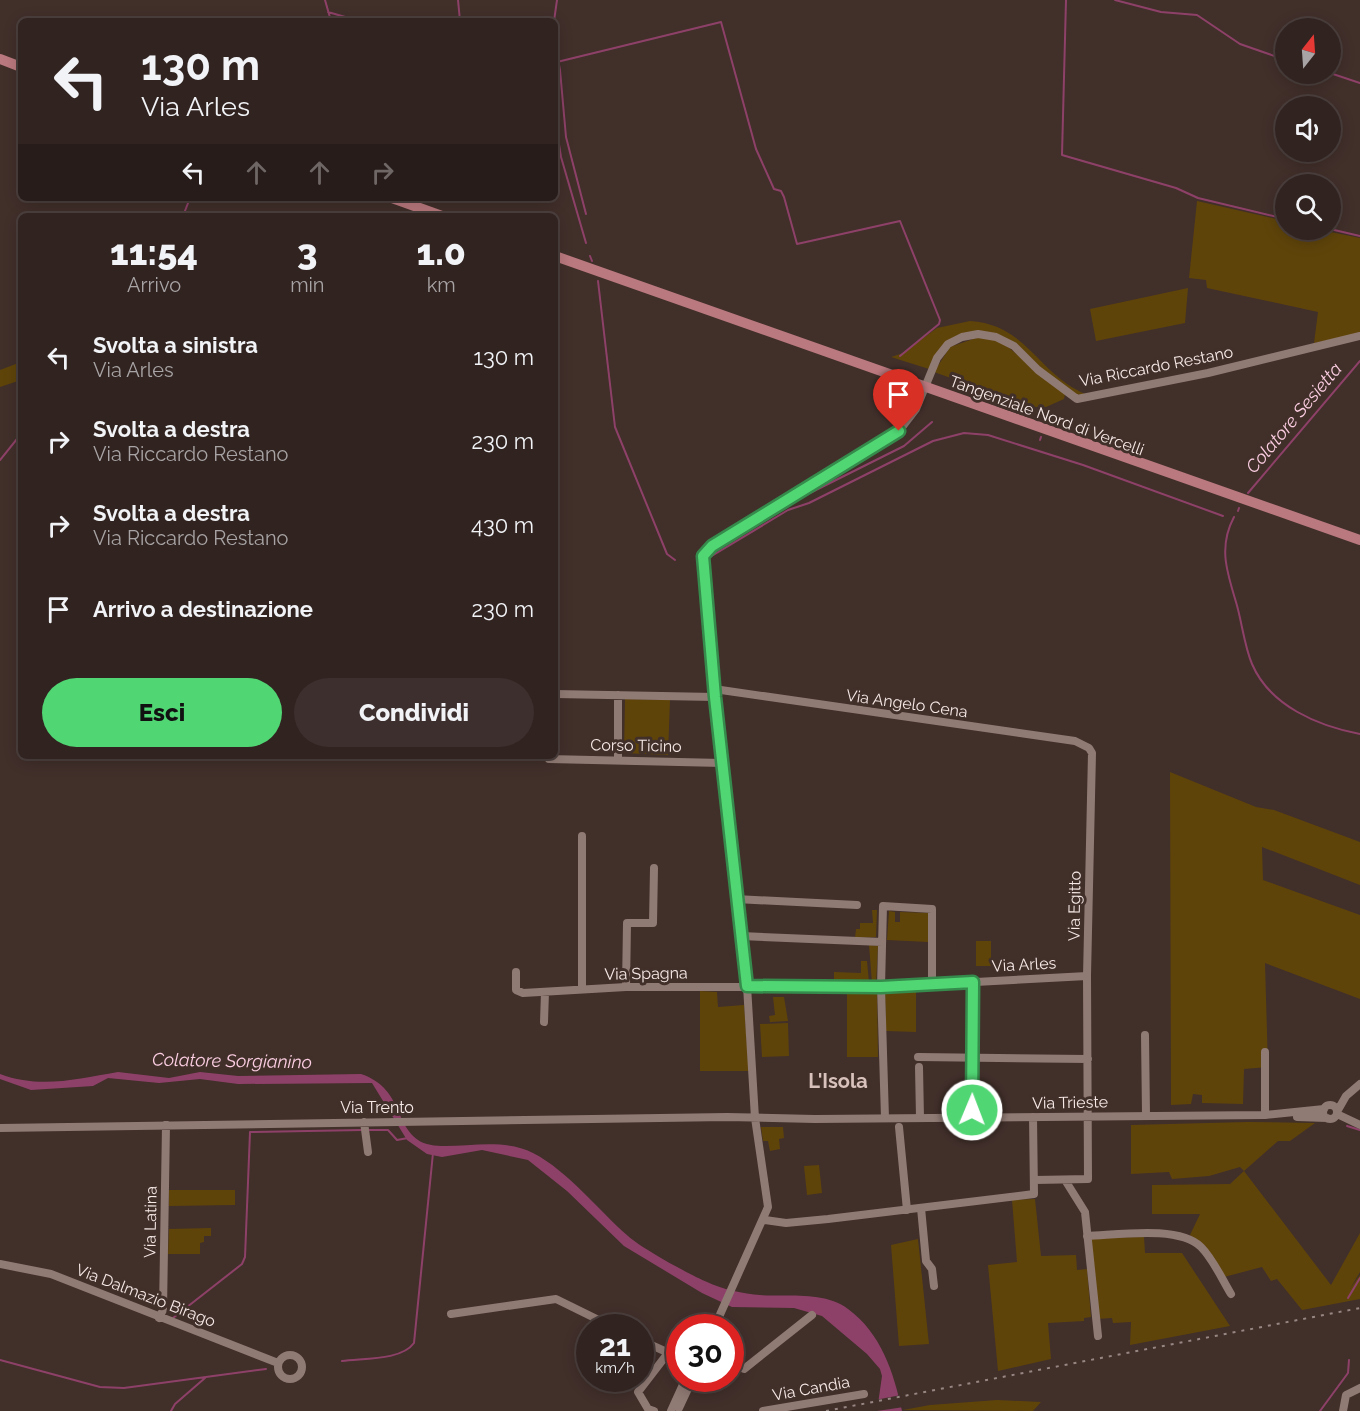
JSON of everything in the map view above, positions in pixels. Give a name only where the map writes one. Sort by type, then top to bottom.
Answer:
[{"type":"main road","points":[[0,59],[18,66]]},
{"type":"main road","points":[[400,201],[434,213]]},
{"type":"main road","name":"Tangenziale Nord di Vercelli","points":[[558,257],[1360,540]]},
{"type":"street","name":"Via Riccardo Restano","points":[[720,1314],[765,1220],[768,1196],[755,1118],[747,986],[715,693],[702,558],[705,552],[899,431],[916,409],[937,358],[948,344],[962,337],[978,334],[996,337],[1014,346],[1038,370],[1077,399],[1208,373],[1360,336]]},
{"type":"street","name":"Via Angelo Cena","points":[[558,694],[715,693],[1076,741],[1089,748],[1092,753]]},
{"type":"street","points":[[618,695],[618,760]]},
{"type":"street","name":"Via Egitto","points":[[1035,1180],[1088,1179],[1087,976],[1092,753]]},
{"type":"street","name":"Corso Ticino","points":[[558,758],[722,763]]},
{"type":"street","points":[[582,836],[582,989]]},
{"type":"street","points":[[627,987],[627,923],[653,923],[654,868]]},
{"type":"street","points":[[736,899],[857,905]]},
{"type":"street","points":[[885,1118],[881,987],[883,906],[932,909],[932,984]]},
{"type":"street","points":[[741,936],[882,942]]},
{"type":"street","name":"Via Spagna","points":[[516,972],[516,990],[545,992],[627,987],[747,986]]},
{"type":"street","name":"Via Arles","points":[[747,986],[881,987],[1087,976]]},
{"type":"street","points":[[972,1118],[973,982]]},
{"type":"street","points":[[544,1022],[545,992]]},
{"type":"street","points":[[1145,1035],[1146,1115]]},
{"type":"street","points":[[1265,1052],[1265,1115],[1333,1119],[1352,1090]]},
{"type":"street","points":[[920,1118],[919,1062],[972,1058],[1088,1059]]},
{"type":"street","points":[[1285,1115],[1327,1107],[1360,1084]]},
{"type":"street","points":[[1327,1107],[1360,1125]]},
{"type":"street","points":[[1326,1118],[1327,1107]]},
{"type":"street","name":"Via Trieste","points":[[755,1118],[1265,1115]]},
{"type":"street","points":[[765,1220],[786,1223],[1030,1196],[1034,1194],[1035,1180],[1033,1117]]},
{"type":"street","name":"Via Trento","points":[[0,1128],[166,1125],[365,1128],[390,1122],[755,1118]]},
{"type":"street","name":"Via Latina","points":[[159,1318],[163,1310],[166,1125]]},
{"type":"street","points":[[899,1127],[907,1210]]},
{"type":"street","points":[[365,1128],[368,1152]]},
{"type":"street","points":[[1065,1180],[1085,1212],[1098,1335]]},
{"type":"street","points":[[921,1208],[926,1261],[932,1269],[934,1286]]},
{"type":"street","points":[[1087,1236],[1176,1234],[1191,1239],[1202,1248],[1231,1294]]},
{"type":"street","name":"Via Dalmazio Birago","points":[[0,1264],[51,1274],[278,1363]]},
{"type":"street","points":[[451,1314],[556,1299],[587,1314]]},
{"type":"street","points":[[744,1369],[812,1315]]},
{"type":"street","points":[[654,1411],[648,1409],[638,1392],[666,1356]]},
{"type":"street","points":[[1341,1409],[1346,1395],[1360,1388]]},
{"type":"street","points":[[675,1410],[681,1392]]},
{"type":"street","points":[[675,1410],[685,1392]]},
{"type":"street","name":"Via Candia","points":[[763,1411],[864,1394]]},
{"type":"shaded area","points":[[1197,201],[1275,219],[1275,240],[1341,240],[1341,234],[1360,238],[1360,334],[1314,343],[1318,312],[1207,288],[1206,280],[1189,278]]},
{"type":"shaded area","points":[[1188,288],[1185,323],[1096,341],[1090,309]]},
{"type":"shaded area","points":[[970,321],[1006,331],[1020,341],[1056,376],[1088,395],[1077,395],[1067,391],[1049,377],[1024,351],[1016,345],[998,339],[960,335],[929,369],[891,357],[903,353],[937,328]]},
{"type":"shaded area","points":[[979,337],[1002,342],[1065,394],[1064,399],[1046,407],[1032,407],[934,372],[950,347]]},
{"type":"shaded area","points":[[18,363],[18,381],[0,387],[0,370]]},
{"type":"shaded area","points":[[625,699],[670,700],[668,755],[624,753]]},
{"type":"shaded area","points":[[1170,772],[1256,807],[1274,810],[1360,842],[1360,885],[1262,847],[1263,880],[1360,915],[1360,999],[1265,963],[1268,1067],[1244,1069],[1243,1104],[1202,1103],[1202,1095],[1193,1094],[1191,1104],[1171,1105]]},
{"type":"shaded area","points":[[872,910],[877,910],[876,937],[855,938],[856,929],[860,929],[860,923],[873,923]]},
{"type":"shaded area","points":[[889,911],[895,912],[895,922],[900,922],[900,912],[928,913],[928,942],[887,940]]},
{"type":"shaded area","points":[[976,941],[991,941],[991,966],[976,966]]},
{"type":"shaded area","points":[[869,945],[878,946],[876,984],[872,983]]},
{"type":"shaded area","points":[[861,961],[867,961],[869,982],[834,982],[834,972],[861,973]]},
{"type":"shaded area","points":[[916,990],[916,1032],[886,1031],[885,991]]},
{"type":"shaded area","points":[[700,991],[717,992],[718,1007],[744,1005],[749,1071],[700,1071]]},
{"type":"shaded area","points":[[847,991],[877,991],[878,1057],[847,1057]]},
{"type":"shaded area","points":[[773,997],[784,997],[788,1021],[770,1022],[769,1016],[775,1015]]},
{"type":"shaded area","points":[[788,1023],[789,1056],[762,1057],[760,1024]]},
{"type":"shaded area","points":[[118,1072],[169,1078],[200,1072],[238,1076],[361,1074],[384,1088],[410,1133],[418,1140],[440,1146],[502,1145],[518,1147],[533,1153],[571,1180],[634,1241],[699,1279],[747,1294],[817,1297],[839,1303],[859,1319],[877,1342],[890,1368],[902,1411],[877,1411],[882,1376],[880,1369],[867,1354],[822,1316],[794,1308],[732,1307],[702,1293],[624,1246],[567,1191],[528,1160],[482,1150],[442,1157],[427,1154],[407,1140],[372,1083],[238,1084],[200,1079],[159,1083],[108,1078],[93,1086],[31,1090],[0,1079],[0,1074],[15,1079],[44,1082]]},
{"type":"shaded area","points":[[1315,1123],[1290,1141],[1278,1141],[1244,1171],[1240,1167],[1209,1176],[1172,1179],[1169,1172],[1131,1174],[1131,1125]]},
{"type":"shaded area","points":[[761,1127],[783,1127],[784,1138],[779,1139],[780,1149],[770,1151],[768,1141],[763,1141]]},
{"type":"shaded area","points":[[819,1165],[822,1193],[807,1195],[804,1166]]},
{"type":"shaded area","points":[[1244,1171],[1331,1285],[1360,1233],[1360,1272],[1350,1289],[1360,1275],[1360,1299],[1302,1310],[1277,1279],[1271,1281],[1262,1267],[1224,1277],[1205,1246],[1190,1235],[1200,1214],[1152,1214],[1152,1185],[1230,1184]]},
{"type":"shaded area","points":[[169,1190],[235,1190],[235,1205],[169,1206]]},
{"type":"shaded area","points":[[1035,1199],[1041,1256],[1076,1255],[1077,1270],[1087,1269],[1091,1317],[1084,1318],[1084,1321],[1048,1323],[1051,1359],[998,1371],[988,1265],[1017,1262],[1012,1200]]},
{"type":"shaded area","points":[[211,1228],[211,1236],[204,1236],[204,1242],[200,1243],[200,1254],[168,1254],[169,1229]]},
{"type":"shaded area","points":[[1144,1237],[1145,1253],[1182,1253],[1230,1326],[1130,1345],[1131,1322],[1113,1323],[1112,1318],[1097,1319],[1090,1238]]},
{"type":"shaded area","points":[[918,1239],[929,1344],[899,1346],[891,1245]]},
{"type":"shaded area","points":[[997,1400],[1041,1402],[1033,1411],[903,1410],[930,1405]]},
{"type":"pier","points":[[901,1395],[904,1407],[877,1411],[875,1400]]},
{"type":"waterway","points":[[325,0],[330,18]]},
{"type":"waterway","points":[[458,0],[460,18]]},
{"type":"waterway","points":[[554,18],[557,0]]},
{"type":"waterway","points":[[1066,0],[1062,155],[1176,188],[1198,198],[1275,216]]},
{"type":"waterway","name":"Colatore Sesietta","points":[[1115,0],[1161,12],[1197,15],[1240,44],[1275,56]]},
{"type":"waterway","points":[[328,12],[349,18]]},
{"type":"waterway","points":[[558,62],[721,22],[756,149],[774,189],[781,191],[784,197],[797,244],[900,221],[940,320],[939,324],[900,356]]},
{"type":"waterway","points":[[558,60],[566,137],[586,214]]},
{"type":"waterway","name":"Colatore Sesietta","points":[[1341,77],[1360,83]]},
{"type":"waterway","points":[[558,138],[561,157],[586,243]]},
{"type":"waterway","points":[[184,213],[189,201]]},
{"type":"waterway","points":[[1341,232],[1360,236]]},
{"type":"waterway","points":[[590,256],[592,261]]},
{"type":"waterway","points":[[598,281],[615,427],[667,554],[675,560]]},
{"type":"waterway","name":"Colatore Sesietta","points":[[1248,493],[1360,361]]},
{"type":"waterway","points":[[1047,422],[1053,414]]},
{"type":"waterway","points":[[810,493],[904,446],[932,422]]},
{"type":"waterway","points":[[710,557],[788,510],[809,503],[933,441],[964,433],[988,435],[1083,465],[1223,516]]},
{"type":"waterway","points":[[0,460],[18,438]]},
{"type":"waterway","name":"Colatore Sesietta","points":[[1234,517],[1226,539],[1227,570],[1247,649],[1260,679],[1271,692],[1297,712],[1328,726],[1360,734]]},
{"type":"waterway","points":[[1347,1126],[1360,1130]]},
{"type":"waterway","points":[[173,1318],[242,1264],[245,1257],[250,1132],[362,1130]]},
{"type":"waterway","points":[[368,1130],[388,1130],[397,1140],[408,1138]]},
{"type":"waterway","points":[[342,1361],[391,1356],[408,1349],[414,1343],[433,1153]]},
{"type":"waterway","name":"Colatore Sesietta","points":[[1348,1298],[1360,1278]]},
{"type":"waterway","points":[[0,1360],[100,1387],[124,1388],[266,1369]]},
{"type":"waterway","name":"Colatore Sesietta","points":[[1320,1411],[1348,1373],[1349,1360]]},
{"type":"waterway","points":[[171,1411],[175,1404],[205,1378]]},
{"type":"railway","points":[[826,1411],[1360,1308]]},
{"type":"district","name":"L'Isola","points":[[838,1081]]},
{"type":"route","points":[[899,431],[712,546],[702,558],[736,899],[747,986],[881,987],[973,982],[972,1110]]},
{"type":"water label","name":"Colatore Sorgianino","points":[[232,1061]]}]
